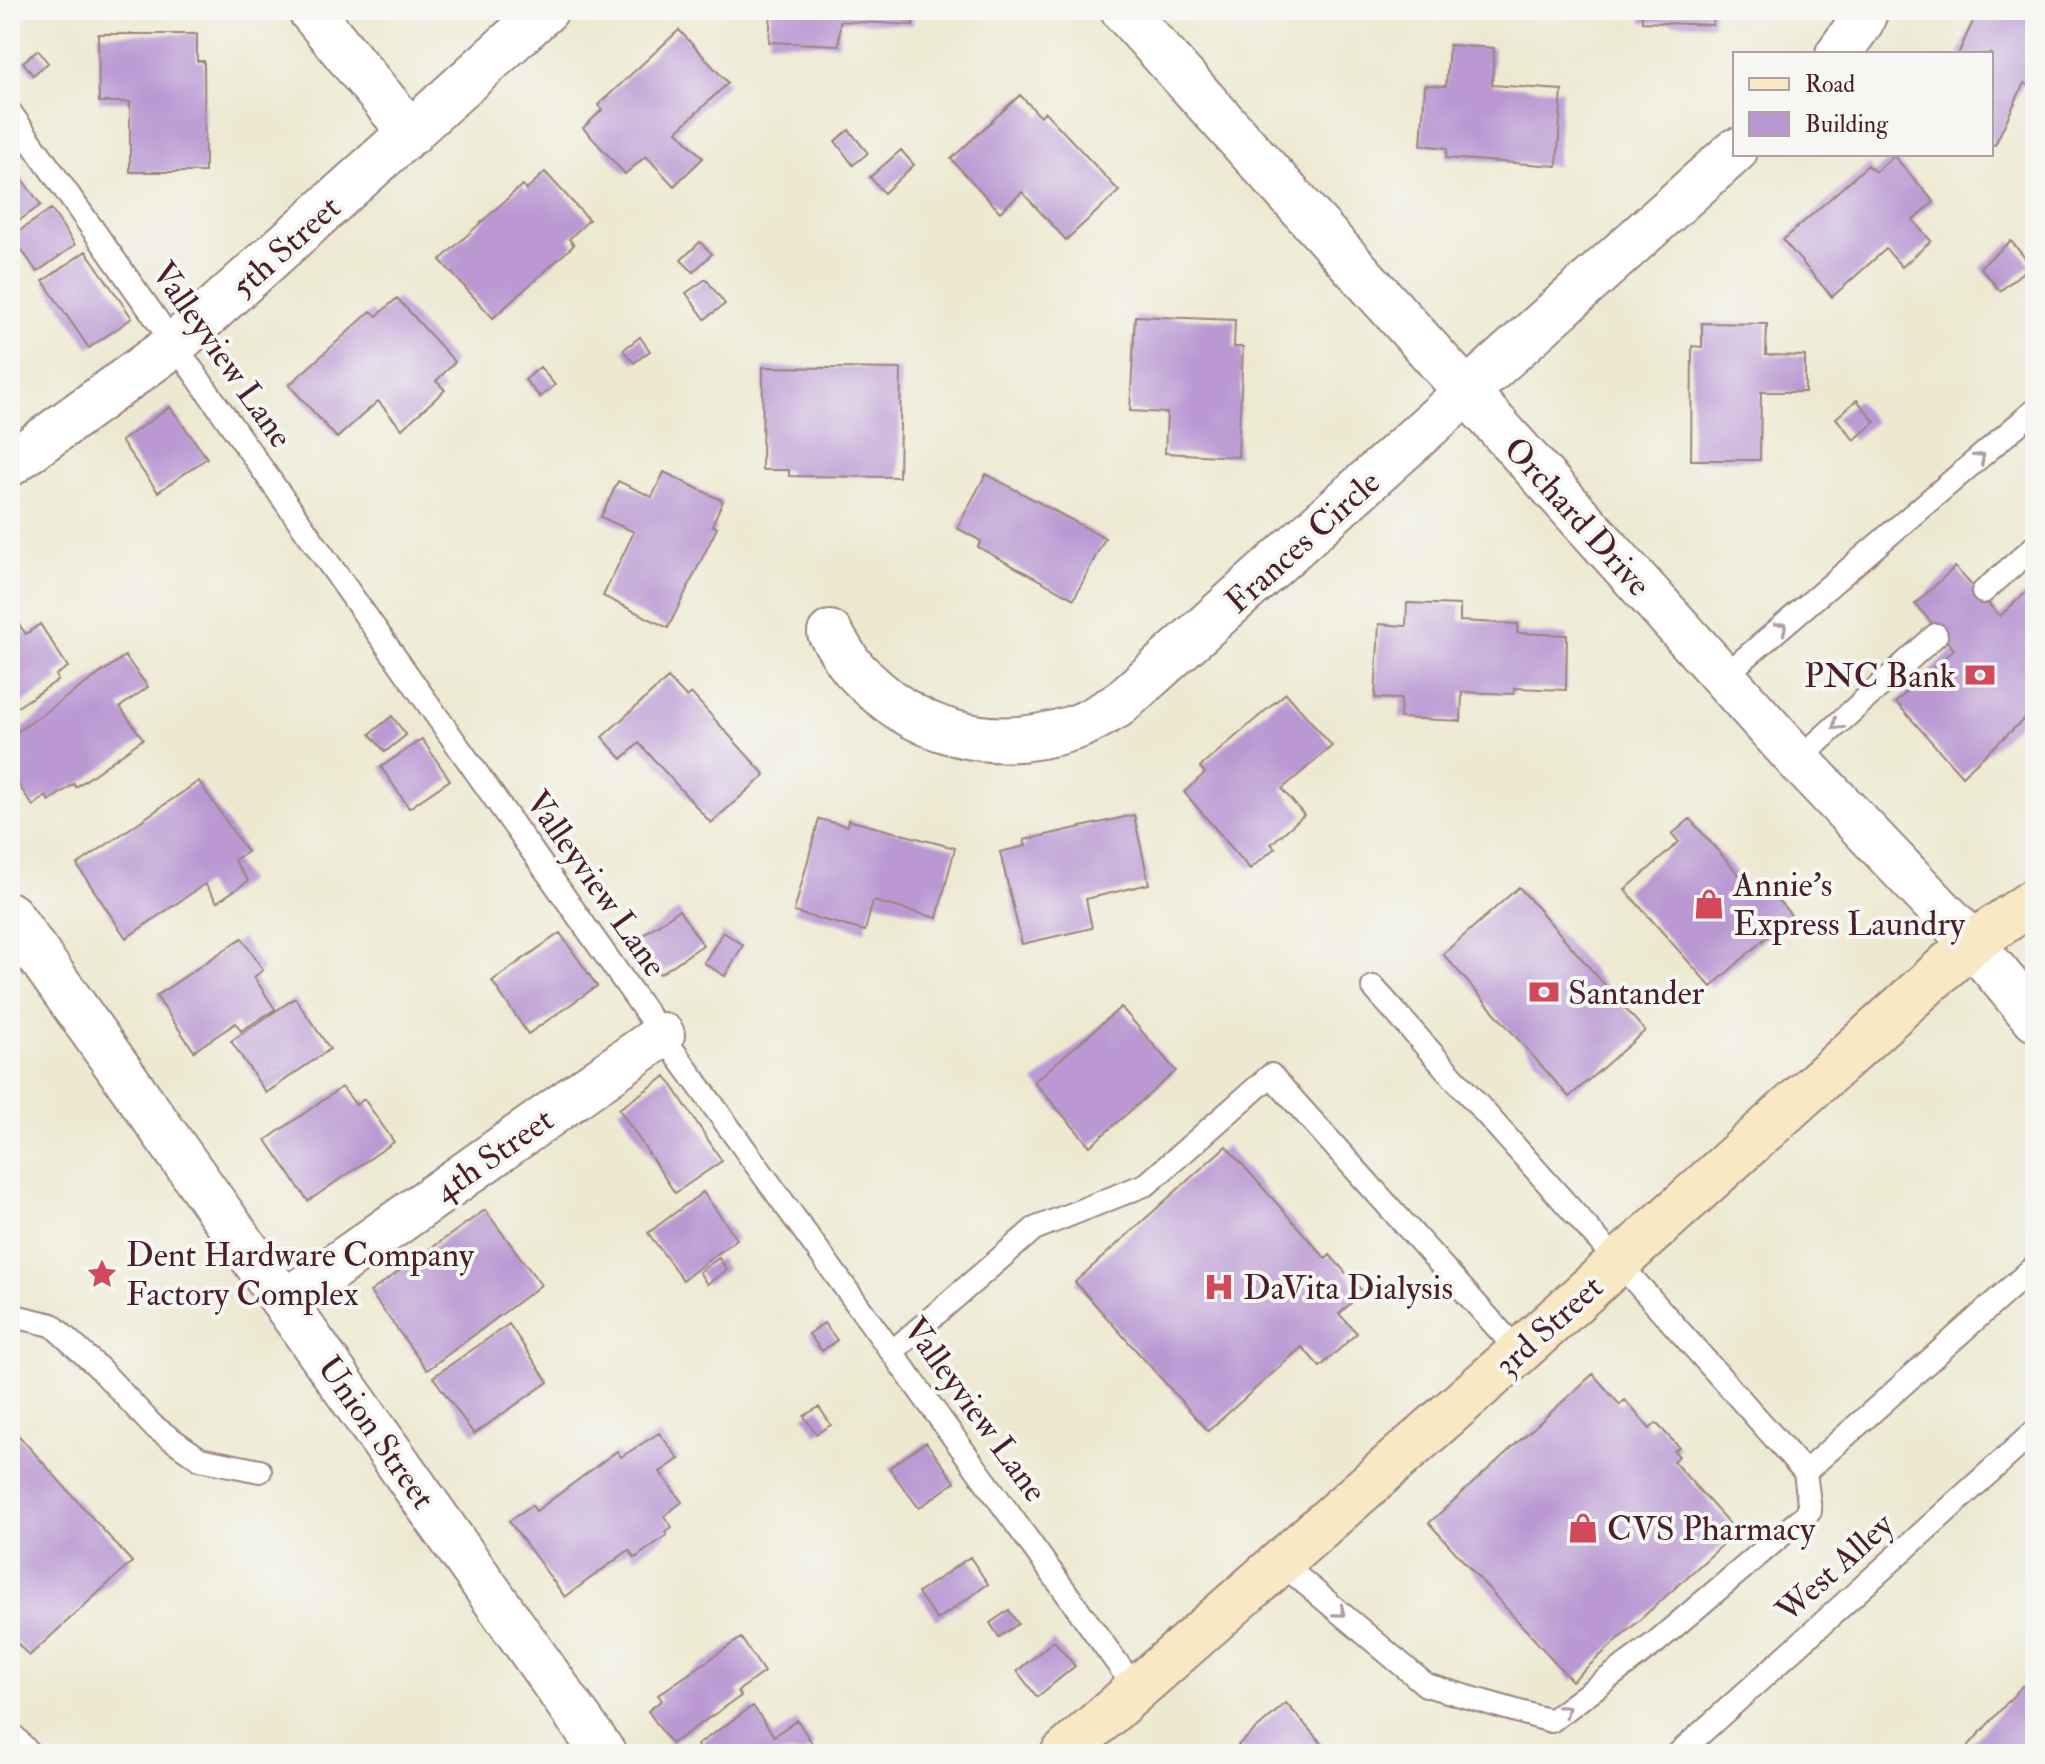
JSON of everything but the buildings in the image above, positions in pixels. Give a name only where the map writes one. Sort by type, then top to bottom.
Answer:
[{"type":"main road","name":"3rd Street","points":[[1063,1754],[1519,1352],[1972,943],[2035,900]]},
{"type":"street","points":[[310,10],[411,133]]},
{"type":"street","name":"5th Street","points":[[10,464],[175,344],[546,10]]},
{"type":"street","name":"Orchard Drive","points":[[1123,10],[1798,760],[1972,943],[2035,1019]]},
{"type":"street","points":[[1839,52],[1866,10]]},
{"type":"street","name":"Frances Circle","points":[[830,633],[852,667],[886,700],[926,725],[977,739],[1024,740],[1076,728],[1117,706],[1733,153]]},
{"type":"street","name":"Union Street","points":[[10,915],[604,1754]]},
{"type":"street","name":"4th Street","points":[[285,1302],[662,1035]]},
{"type":"lane","name":"Valleyview Lane","points":[[10,112],[662,1035],[1136,1689]]},
{"type":"lane","points":[[1723,677],[2035,410]]},
{"type":"lane","points":[[1983,592],[2035,546]]},
{"type":"lane","points":[[1798,760],[1936,635]]},
{"type":"lane","points":[[1280,1562],[1426,1685],[1551,1721],[1655,1643],[1810,1511],[1805,1472],[1373,987]]},
{"type":"lane","points":[[892,1352],[1034,1229],[1147,1184],[1271,1075],[1519,1352]]},
{"type":"lane","points":[[1805,1472],[2035,1266]]},
{"type":"lane","points":[[10,1315],[52,1325],[100,1369],[153,1426],[200,1459],[260,1471]]},
{"type":"lane","name":"West Alley","points":[[1678,1754],[2035,1431]]},
{"type":"lane","points":[[10,1732],[30,1754]]},
{"type":"place","name":"PNC Bank","points":[[1980,675]]},
{"type":"place","name":"Annie's Express Laundry","points":[[1709,904]]},
{"type":"place","name":"Santander","points":[[1544,992]]},
{"type":"place","name":"Dent Hardware Company Factory Complex","points":[[102,1274]]},
{"type":"place","name":"DaVita Dialysis","points":[[1219,1287]]},
{"type":"place","name":"CVS Pharmacy","points":[[1583,1528]]}]
